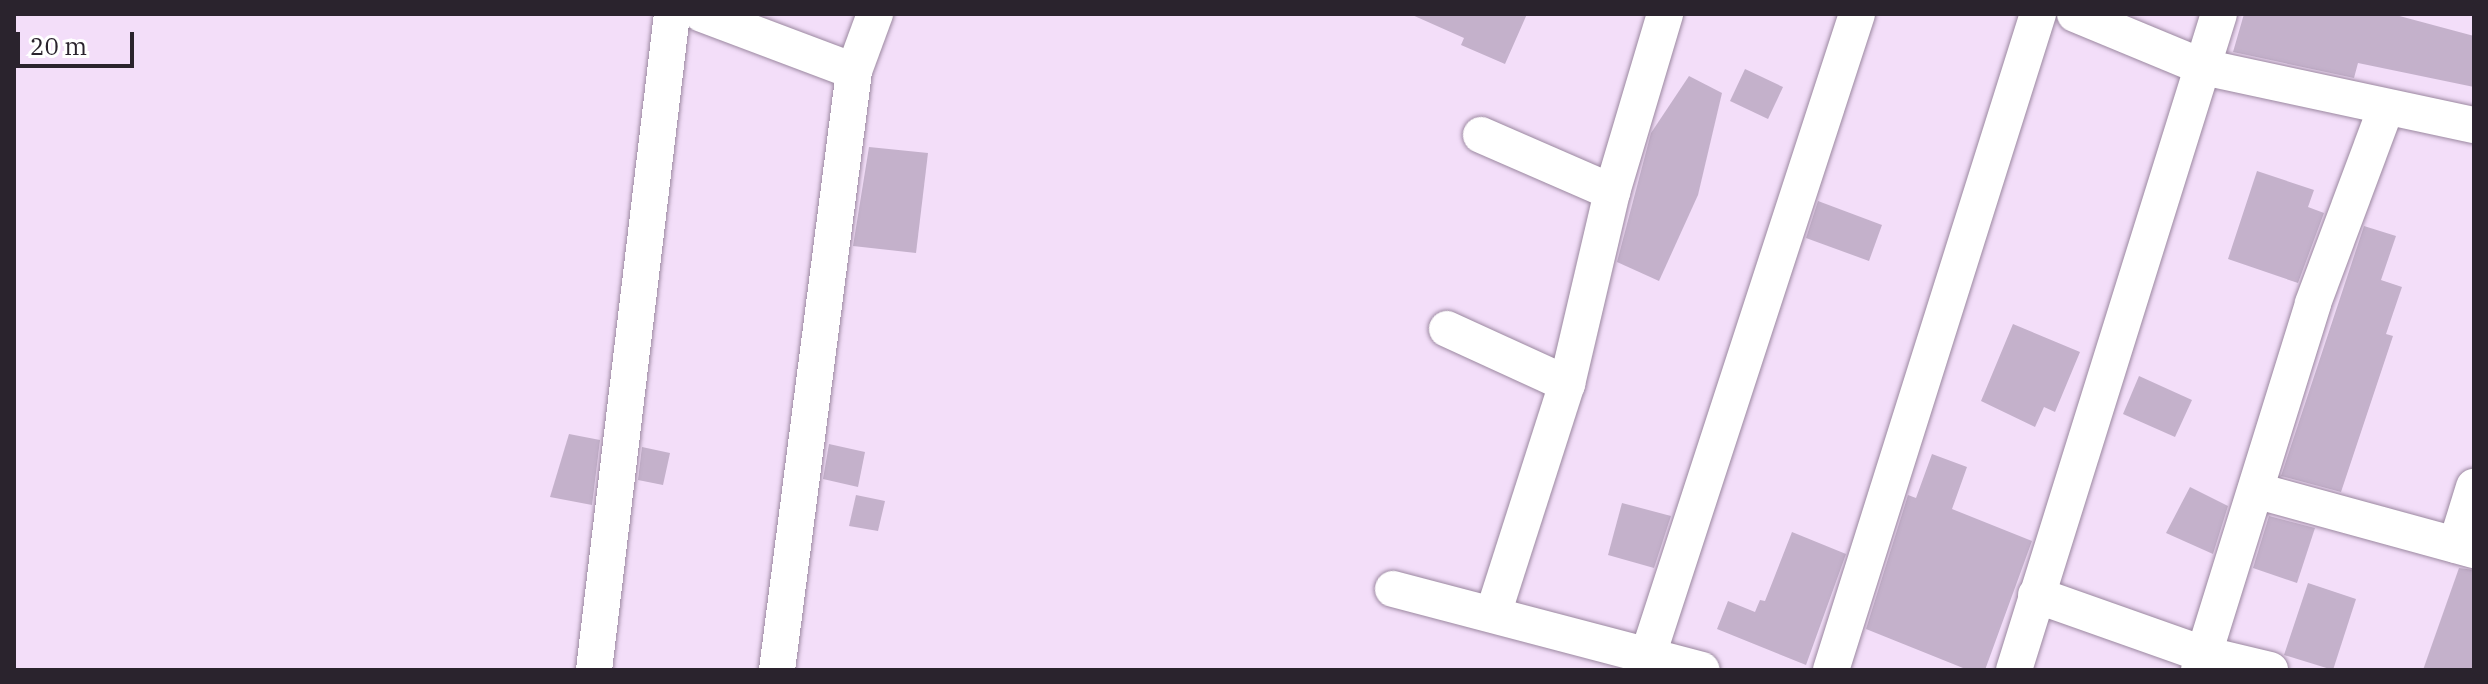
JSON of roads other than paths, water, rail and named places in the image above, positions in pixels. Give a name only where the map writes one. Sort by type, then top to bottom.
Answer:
[{"type":"street","points":[[594,670],[672,14]]},
{"type":"street","points":[[702,14],[854,71]]},
{"type":"street","points":[[777,670],[854,71],[875,14]]},
{"type":"street","points":[[1648,655],[1857,14]]},
{"type":"street","points":[[1831,670],[2038,14]]},
{"type":"street","points":[[2075,14],[2203,67],[2474,125]]},
{"type":"street","points":[[2014,670],[2219,14]]},
{"type":"street","points":[[1493,614],[1567,384],[1653,18]]},
{"type":"street","points":[[2201,662],[2258,491],[2313,303],[2386,108]]},
{"type":"street","points":[[1481,135],[1612,192]]},
{"type":"street","points":[[1447,329],[1567,384]]},
{"type":"street","points":[[2258,491],[2465,547],[2474,487]]},
{"type":"street","points":[[1393,589],[1702,670]]},
{"type":"street","points":[[2036,595],[2201,662],[2270,670]]}]
